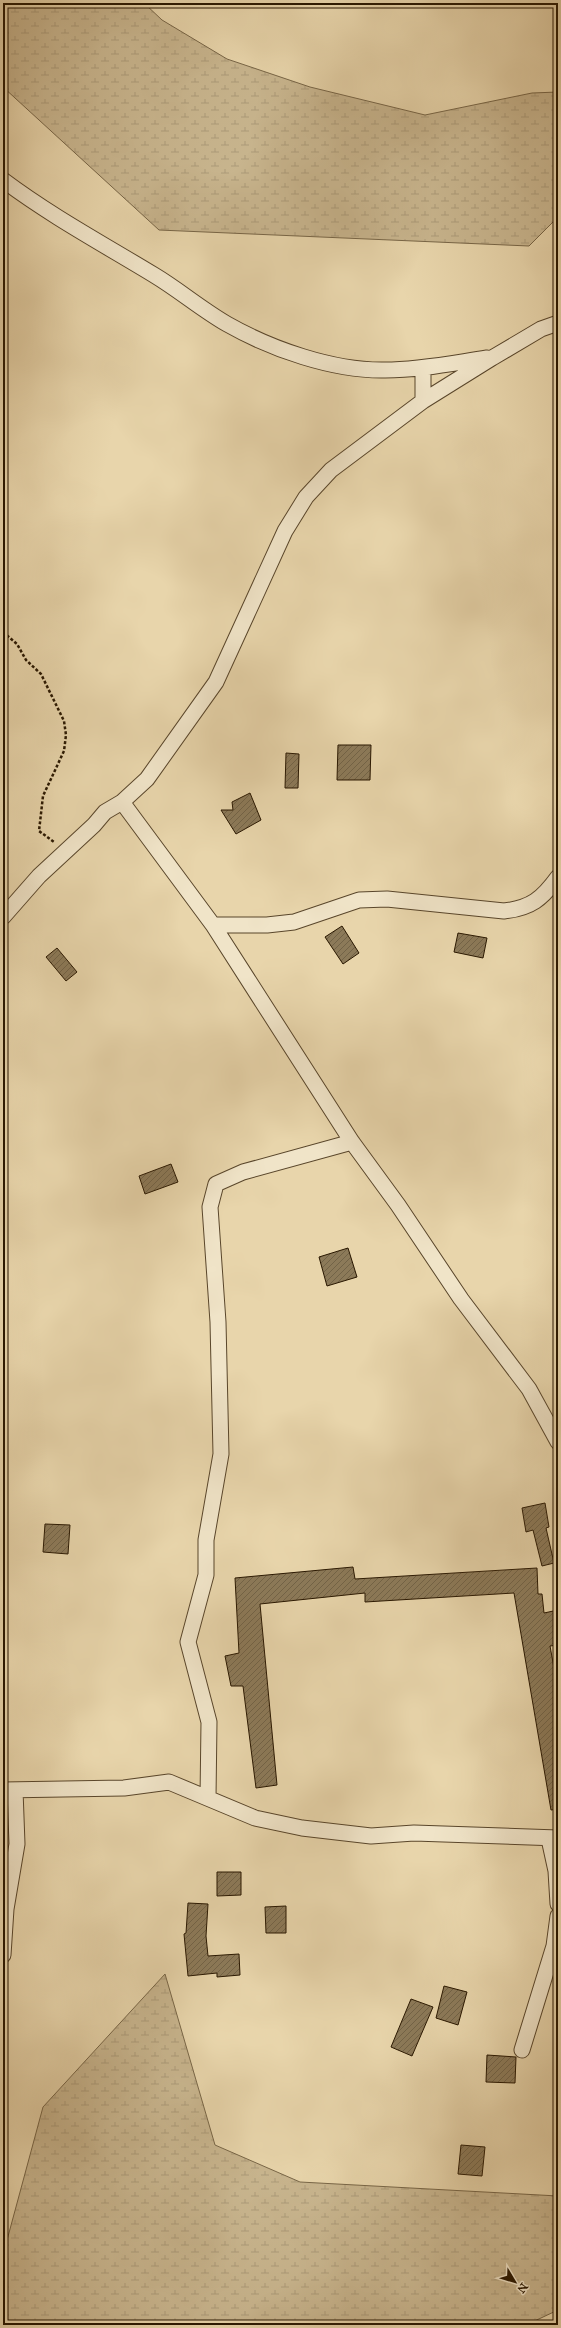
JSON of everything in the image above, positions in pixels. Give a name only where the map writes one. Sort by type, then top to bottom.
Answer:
[{"type":"street","points":[[3,180],[39,208],[156,276],[227,324],[282,350],[344,366],[384,370],[423,368],[492,358]]},
{"type":"street","points":[[3,917],[39,876],[94,825],[105,812],[122,802],[147,779],[216,682],[285,531],[306,497],[330,470],[423,402],[541,329],[558,323]]},
{"type":"street","points":[[423,368],[423,402]]},
{"type":"street","points":[[122,802],[213,924],[352,1142],[398,1205],[461,1299],[529,1389],[558,1442]]},
{"type":"street","points":[[213,924],[267,925],[294,922],[359,900],[387,899],[504,911],[522,909],[536,902],[558,877]]},
{"type":"street","points":[[208,1798],[209,1722],[188,1642],[206,1575],[206,1540],[220,1454],[218,1322],[210,1207],[216,1184],[243,1172],[352,1142]]},
{"type":"street","points":[[3,1955],[6,1909],[17,1844],[9,1790],[124,1788],[169,1782],[255,1818],[302,1828],[371,1836],[414,1833],[554,1838],[558,1904]]},
{"type":"street","points":[[522,2050],[554,1946],[558,1916]]},
{"type":"path","points":[[3,632],[17,644],[26,660],[41,674],[64,721],[66,735],[64,751],[43,796],[39,831],[65,851]]},
{"type":"green space","points":[[3,3],[144,3],[162,20],[227,59],[310,87],[425,115],[532,93],[558,92],[558,217],[529,246],[159,230],[3,87]]},
{"type":"green space","points":[[165,1974],[215,2145],[300,2182],[558,2196],[558,2310],[526,2325],[3,2325],[3,2255],[43,2107]]},
{"type":"building","points":[[338,745],[371,745],[370,780],[337,780]]},
{"type":"building","points":[[286,753],[299,754],[298,788],[285,788]]},
{"type":"building","points":[[250,793],[261,820],[236,834],[221,810],[233,810],[232,802]]},
{"type":"building","points":[[342,926],[359,953],[343,964],[325,937]]},
{"type":"building","points":[[458,933],[487,938],[483,958],[454,952]]},
{"type":"building","points":[[57,948],[77,972],[66,981],[46,957]]},
{"type":"building","points":[[171,1164],[178,1182],[145,1194],[139,1176]]},
{"type":"building","points":[[348,1248],[357,1277],[327,1286],[319,1257]]},
{"type":"building","points":[[545,1503],[549,1527],[546,1528],[554,1563],[542,1566],[533,1530],[526,1532],[522,1508]]},
{"type":"building","points":[[45,1524],[70,1525],[68,1554],[43,1552]]},
{"type":"building","points":[[353,1567],[355,1579],[537,1568],[538,1594],[542,1594],[544,1613],[558,1610],[558,1645],[550,1646],[558,1690],[558,1809],[551,1810],[514,1593],[365,1602],[365,1593],[260,1604],[277,1785],[256,1788],[243,1686],[231,1686],[225,1656],[239,1653],[235,1578]]},
{"type":"building","points":[[217,1872],[241,1872],[241,1895],[217,1896]]},
{"type":"building","points":[[188,1903],[208,1904],[206,1936],[208,1956],[239,1954],[240,1975],[217,1977],[217,1973],[188,1976],[184,1934],[186,1933]]},
{"type":"building","points":[[286,1906],[286,1933],[266,1933],[265,1907]]},
{"type":"building","points":[[444,1986],[467,1992],[458,2025],[436,2018]]},
{"type":"building","points":[[411,1999],[433,2007],[412,2056],[391,2047]]},
{"type":"building","points":[[487,2055],[516,2057],[515,2083],[486,2082]]},
{"type":"building","points":[[461,2145],[485,2147],[482,2176],[458,2174]]}]
